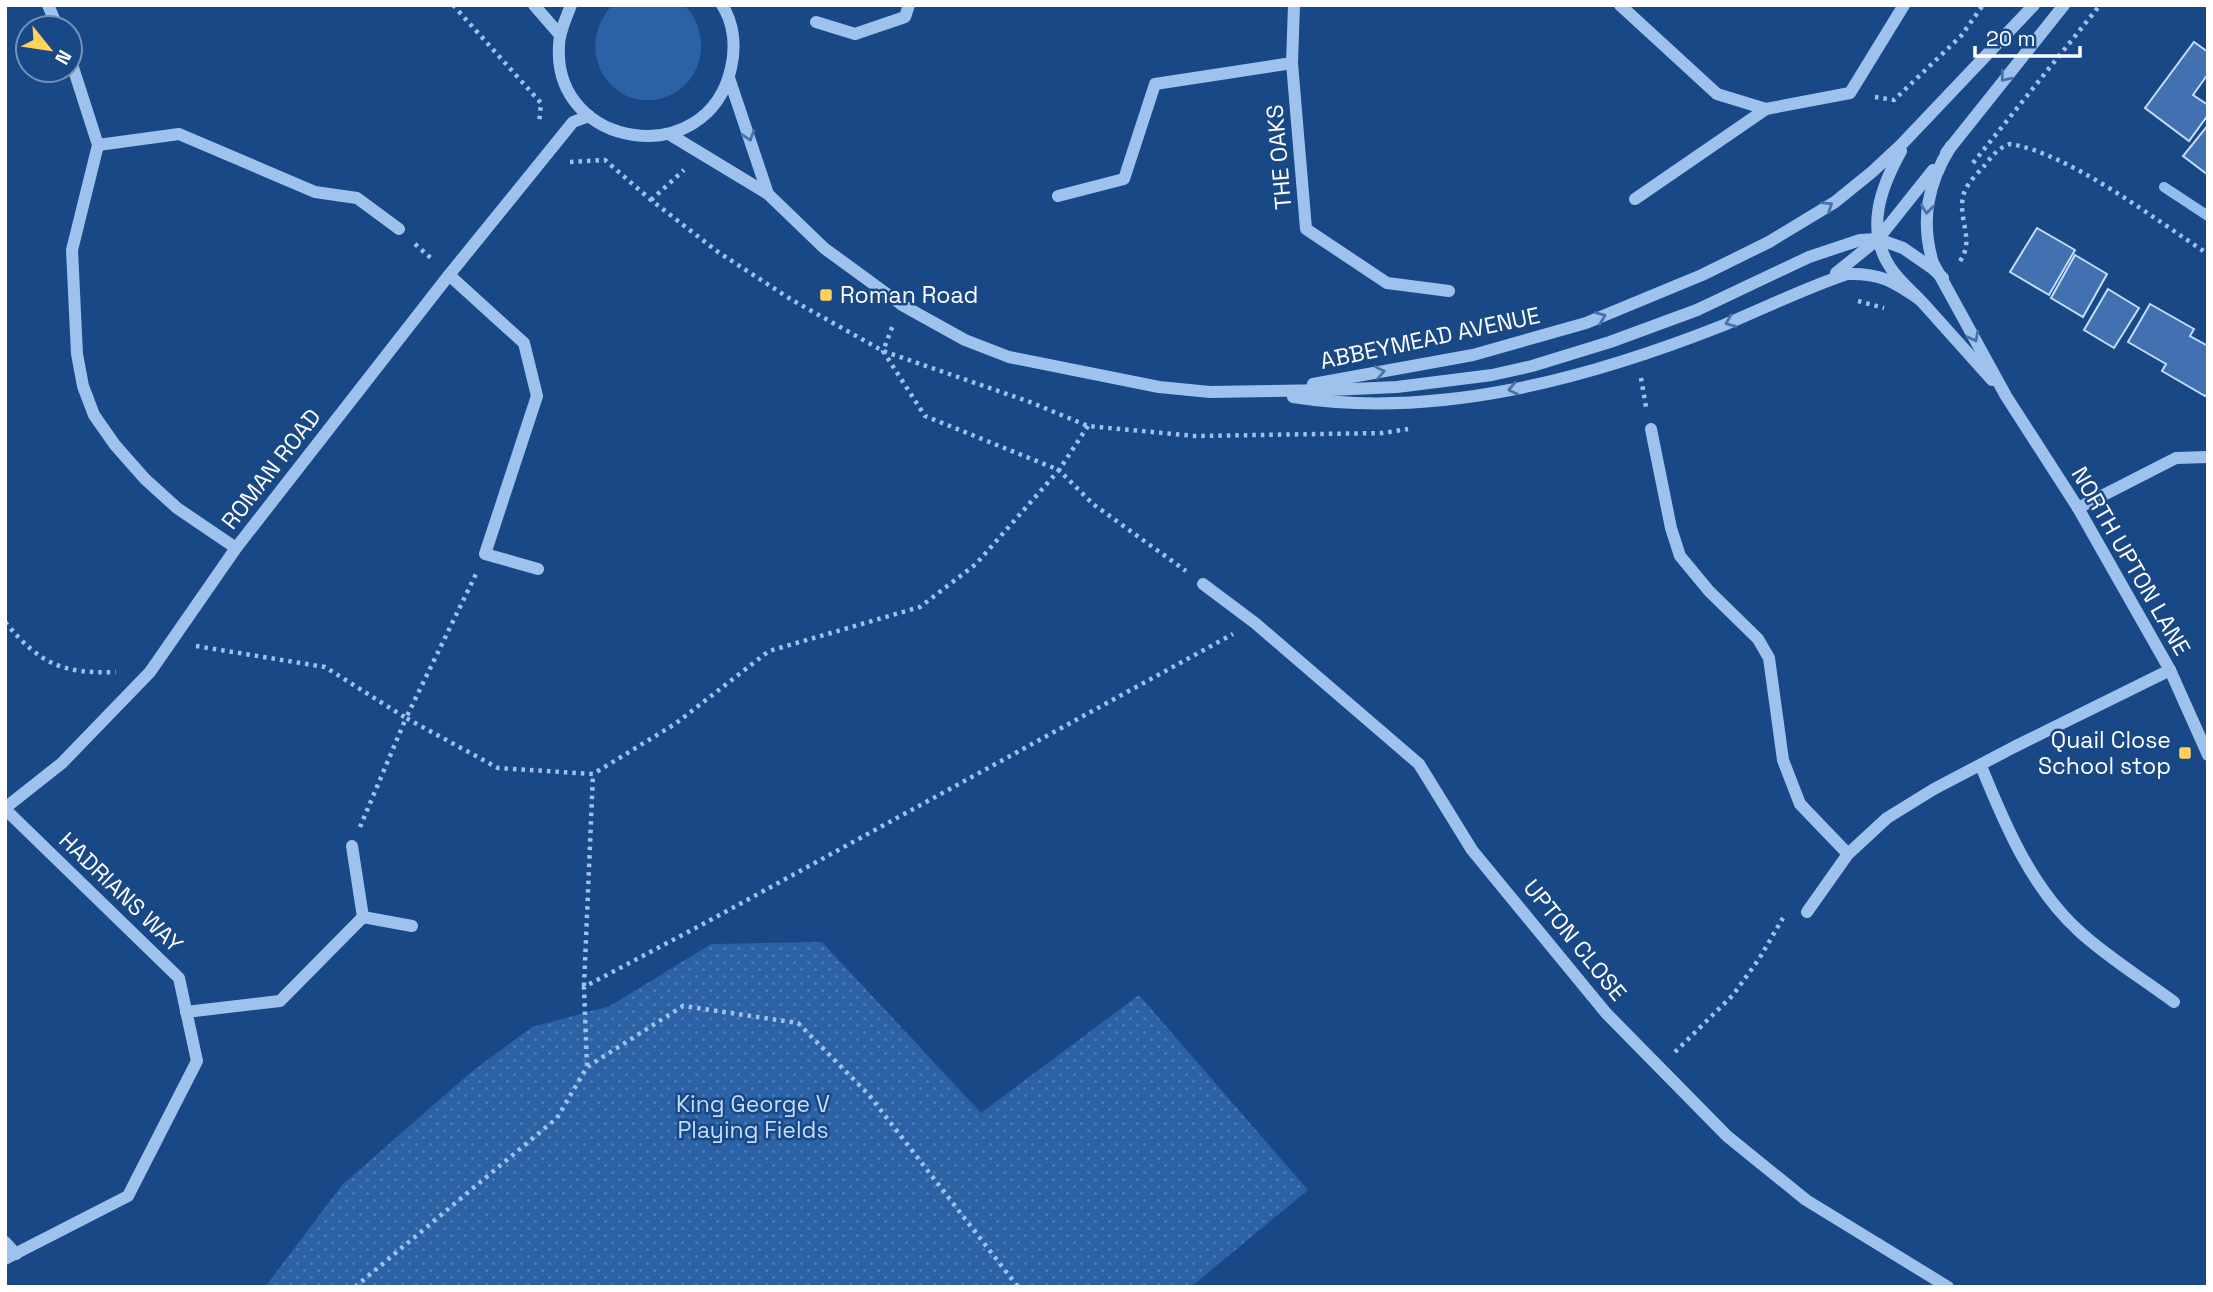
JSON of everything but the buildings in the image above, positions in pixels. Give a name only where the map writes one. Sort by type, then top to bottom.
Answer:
[{"type":"street","points":[[534,5],[560,35]]},
{"type":"street","points":[[571,5],[558,49],[562,74],[572,97],[589,116],[606,128],[626,135],[648,137],[668,134],[689,126],[706,114],[719,97],[729,78],[734,56],[733,32],[722,5]]},
{"type":"street","points":[[816,22],[855,34],[905,17],[909,5]]},
{"type":"street","name":"THE OAKS","points":[[1294,5],[1292,63],[1306,229],[1387,283],[1449,291]]},
{"type":"street","points":[[1620,5],[1717,94],[1766,109]]},
{"type":"street","points":[[1635,199],[1766,109],[1850,93],[1904,5]]},
{"type":"street","name":"ABBEYMEAD AVENUE","points":[[1265,392],[1473,355],[1586,323],[1643,301],[1750,251],[1835,202],[1872,172],[2034,5]]},
{"type":"street","name":"ABBEYMEAD AVENUE","points":[[1823,282],[1878,239],[2064,5]]},
{"type":"street","points":[[1058,197],[1124,179],[1155,84],[1292,63]]},
{"type":"street","name":"ABBEYMEAD AVENUE","points":[[729,78],[768,194]]},
{"type":"street","points":[[78,84],[98,145],[72,250],[77,354],[83,386],[94,415],[114,445],[145,479],[177,508],[236,548]]},
{"type":"street","name":"ROMAN ROAD","points":[[5,808],[62,763],[150,672],[236,548],[449,275],[573,122],[589,116]]},
{"type":"street","name":"ABBEYMEAD AVENUE","points":[[1919,299],[1891,268],[1878,239],[1879,203],[1888,174],[1903,147],[1922,122]]},
{"type":"street","points":[[98,145],[179,134],[315,191],[357,198],[399,229]]},
{"type":"street","name":"ABBEYMEAD AVENUE","points":[[668,134],[768,194],[824,248],[902,305],[965,340],[1009,357],[1158,387],[1210,392],[1397,387],[1492,375],[1532,366],[1610,342],[1696,310],[1834,247],[1860,240],[1878,239]]},
{"type":"street","name":"ABBEYMEAD AVENUE","points":[[1943,278],[1933,263],[1927,243],[1926,218],[1934,179],[1951,146]]},
{"type":"street","points":[[1878,239],[1903,248],[1943,278]]},
{"type":"street","name":"ABBEYMEAD AVENUE","points":[[1265,392],[1315,400],[1362,403],[1419,402],[1492,393],[1565,377],[1642,355],[1722,326],[1847,274],[1866,273],[1883,277],[1919,299]]},
{"type":"street","points":[[449,275],[524,343],[537,396],[485,554],[538,569]]},
{"type":"street","name":"NORTH UPTON LANE","points":[[1943,278],[2006,396],[2078,508],[2170,670],[2208,755]]},
{"type":"street","name":"NORTH UPTON LANE","points":[[1919,299],[2006,396]]},
{"type":"street","points":[[1651,429],[1671,528],[1681,556],[1709,591],[1758,639],[1769,658],[1783,760],[1800,804],[1848,854]]},
{"type":"street","points":[[2078,508],[2176,458],[2208,457]]},
{"type":"street","name":"UPTON CLOSE","points":[[1203,584],[1255,622],[1419,764],[1472,850],[1606,1013],[1727,1136],[1806,1199],[1948,1287]]},
{"type":"street","points":[[1807,912],[1848,854],[1887,818],[1934,789],[2014,747],[2170,670]]},
{"type":"street","points":[[1980,766],[1999,811],[2037,884],[2079,931],[2174,1002]]},
{"type":"street","name":"HADRIANS WAY","points":[[5,808],[180,978],[197,1061],[128,1196],[11,1256]]},
{"type":"street","points":[[352,846],[363,917]]},
{"type":"street","points":[[187,1012],[281,1000],[363,917]]},
{"type":"street","points":[[363,917],[411,926]]},
{"type":"street","points":[[5,1242],[11,1256]]},
{"type":"path","points":[[453,5],[541,103],[541,119],[534,134],[564,162],[605,160],[718,252],[792,300],[883,351],[1030,402],[1088,426],[1195,436],[1383,433],[1419,428]]},
{"type":"path","points":[[1850,93],[1894,100],[1961,36],[1983,5]]},
{"type":"path","points":[[1981,169],[1973,163],[2101,5]]},
{"type":"path","points":[[1943,278],[1958,265],[1968,243],[1962,206],[1963,195],[1996,152],[2010,144],[2037,151],[2092,179],[2208,254]]},
{"type":"path","points":[[399,229],[449,275]]},
{"type":"path","points":[[1848,300],[1897,311],[1907,309],[1919,299]]},
{"type":"path","points":[[883,351],[902,305]]},
{"type":"path","points":[[883,351],[925,416],[1059,470],[1093,504],[1203,584]]},
{"type":"path","points":[[1640,376],[1651,429]]},
{"type":"path","points":[[170,642],[325,667],[406,718],[498,768],[593,774],[675,724],[769,651],[920,607],[976,564],[1059,470],[1088,426]]},
{"type":"path","points":[[352,846],[406,718],[485,554]]},
{"type":"path","points":[[5,622],[34,653],[66,670],[94,673],[150,672]]},
{"type":"path","points":[[584,987],[1255,622]]},
{"type":"path","points":[[587,1067],[584,987],[593,774]]},
{"type":"path","points":[[1658,1067],[1733,995],[1759,959],[1785,915],[1807,912]]},
{"type":"path","points":[[355,1287],[557,1118],[587,1067],[683,1006],[798,1023],[869,1096],[1018,1287]]},
{"type":"green space","points":[[612,5],[684,5],[688,9],[697,25],[701,49],[695,72],[684,86],[658,99],[639,100],[622,93],[608,81],[598,65],[595,45],[599,25]]},
{"type":"green space","name":"King George V Playing Fields","points":[[822,942],[981,1113],[1139,995],[1308,1190],[1191,1287],[265,1287],[342,1185],[470,1073],[532,1027],[610,1006],[711,944]]},
{"type":"waterway","points":[[2164,187],[2208,216]]},
{"type":"place","name":"Roman Road","points":[[826,295]]},
{"type":"place","name":"Quail Close School stop","points":[[2185,753]]}]
